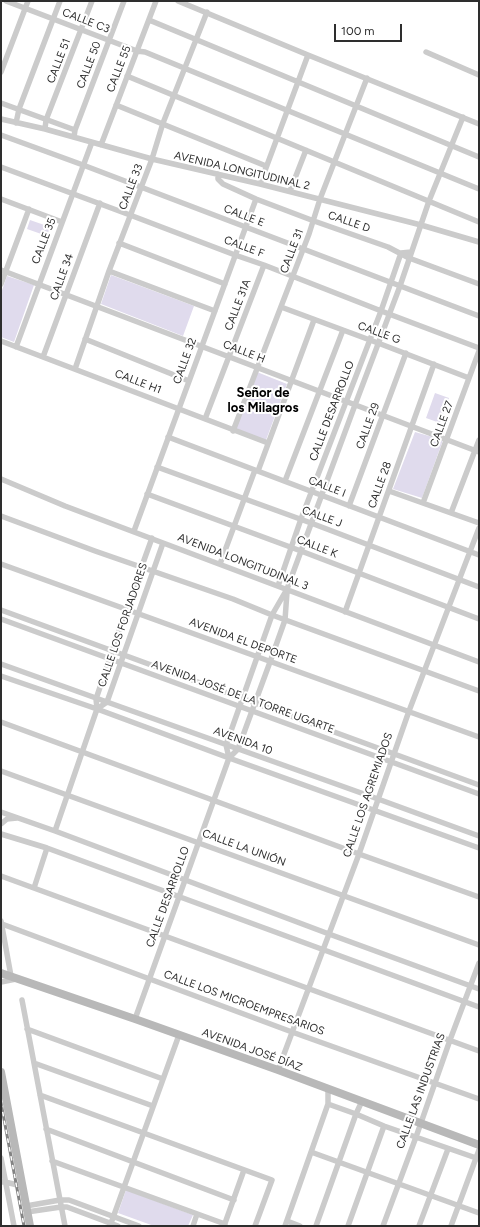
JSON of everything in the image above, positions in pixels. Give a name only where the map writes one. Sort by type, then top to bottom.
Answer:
[{"type":"street","name":"CALLE C3","points":[[6,1],[109,41],[137,51],[145,52],[479,189]]},
{"type":"street","points":[[1,72],[28,1]]},
{"type":"street","points":[[16,123],[19,109],[60,1]]},
{"type":"street","name":"CALLE 51","points":[[45,129],[46,120],[92,1]]},
{"type":"street","name":"CALLE 50","points":[[74,137],[75,130],[124,1]]},
{"type":"street","name":"CALLE 55","points":[[101,145],[156,1]]},
{"type":"street","points":[[178,1],[479,124]]},
{"type":"street","name":"CALLE 33","points":[[75,369],[119,243],[152,160],[163,123],[206,12]]},
{"type":"street","points":[[149,20],[479,157]]},
{"type":"street","points":[[426,52],[479,75]]},
{"type":"street","points":[[260,184],[308,55]]},
{"type":"street","points":[[127,76],[479,222]]},
{"type":"street","name":"CALLE 31","points":[[233,430],[314,221],[334,161],[366,78]]},
{"type":"street","points":[[1,103],[75,130]]},
{"type":"street","points":[[116,105],[266,166]]},
{"type":"street","name":"CALLE DESARROLLO","points":[[226,745],[272,615],[287,589],[354,405],[400,286],[420,225],[463,117]]},
{"type":"street","name":"AVENIDA LONGITUDINAL 2","points":[[1,119],[45,129],[152,160],[260,184],[420,225],[479,242]]},
{"type":"street","name":"CALLE E","points":[[1,135],[84,165],[245,228],[479,316]]},
{"type":"street","name":"CALLE 35","points":[[16,347],[92,142]]},
{"type":"street","points":[[290,192],[306,150]]},
{"type":"street","name":"CALLE F","points":[[1,167],[264,265],[479,348]]},
{"type":"street","name":"CALLE D","points":[[218,174],[218,180],[223,184],[256,199],[377,243],[409,258],[479,284]]},
{"type":"street","name":"CALLE 32","points":[[134,531],[256,199]]},
{"type":"street","points":[[2,200],[62,222]]},
{"type":"street","name":"CALLE 34","points":[[43,357],[100,203]]},
{"type":"street","points":[[1,284],[3,270],[29,209]]},
{"type":"street","points":[[119,243],[224,284]]},
{"type":"street","points":[[401,253],[411,252]]},
{"type":"street","name":"CALLE DESARROLLO","points":[[278,586],[301,519],[381,311],[401,253]]},
{"type":"street","name":"CALLE 31A","points":[[205,419],[264,265]]},
{"type":"street","name":"CALLE H","points":[[3,270],[477,452]]},
{"type":"street","points":[[109,271],[214,311]]},
{"type":"street","name":"CALLE G","points":[[281,307],[469,378]]},
{"type":"street","points":[[220,564],[244,498],[268,443],[292,381],[314,320]]},
{"type":"street","points":[[285,481],[342,330]]},
{"type":"street","points":[[85,339],[189,381]]},
{"type":"street","name":"CALLE H1","points":[[1,341],[268,443]]},
{"type":"street","name":"CALLE 27","points":[[423,503],[479,351]]},
{"type":"street","name":"CALLE 29","points":[[349,506],[406,354]]},
{"type":"street","name":"CALLE 28","points":[[345,612],[434,364]]},
{"type":"street","name":"CALLE I","points":[[168,437],[479,555]]},
{"type":"street","points":[[451,512],[477,452],[479,440]]},
{"type":"street","name":"CALLE J","points":[[157,466],[479,587]]},
{"type":"street","name":"AVENIDA LONGITUDINAL 3","points":[[1,479],[65,506],[479,662]]},
{"type":"street","points":[[389,491],[479,522]]},
{"type":"street","name":"CALLE K","points":[[147,494],[479,619]]},
{"type":"street","points":[[1,516],[233,599],[424,672],[479,691]]},
{"type":"street","name":"CALLE LOS AGREMIADOS","points":[[278,1070],[359,854],[409,711],[458,579],[479,528]]},
{"type":"street","name":"CALLE LOS FORJADORES","points":[[55,831],[97,709],[96,699],[152,538]]},
{"type":"street","name":"CALLE LOS FORJADORES","points":[[97,709],[107,702],[163,543]]},
{"type":"street","name":"AVENIDA EL DEPORTE","points":[[1,564],[479,737]]},
{"type":"street","name":"CALLE DESARROLLO","points":[[135,1019],[229,758],[238,749],[285,620],[287,589]]},
{"type":"street","name":"AVENIDA JOSÉ DE LA TORRE UGARTE","points":[[1,610],[479,784]]},
{"type":"street","name":"AVENIDA JOSÉ DE LA TORRE UGARTE","points":[[1,619],[479,794]]},
{"type":"street","name":"AVENIDA 10","points":[[1,664],[479,836]]},
{"type":"street","name":"AVENIDA 10","points":[[1,676],[97,709],[479,848]]},
{"type":"street","points":[[1,722],[213,801],[479,897]]},
{"type":"street","points":[[226,745],[229,758]]},
{"type":"street","name":"CALLE LA UNIÓN","points":[[1,771],[479,944]]},
{"type":"street","points":[[1,812],[479,989]]},
{"type":"street","points":[[1,824],[7,819],[18,818]]},
{"type":"street","points":[[1,834],[47,848],[479,1007]]},
{"type":"street","points":[[34,888],[47,848]]},
{"type":"street","points":[[1,876],[479,1051]]},
{"type":"street","points":[[1,923],[14,977],[1,982]]},
{"type":"street","name":"CALLE LOS MICROEMPRESARIOS","points":[[1,923],[292,1032],[479,1099]]},
{"type":"street","name":"CALLE LAS INDUSTRIAS","points":[[383,1226],[479,963]]},
{"type":"street","name":"AVENIDA JOSÉ DÍAZ","points":[[1,973],[278,1070],[328,1090],[362,1101],[479,1145]]},
{"type":"street","points":[[22,1000],[65,1226]]},
{"type":"street","points":[[27,1029],[163,1079]]},
{"type":"street","points":[[111,1225],[179,1035]]},
{"type":"street","points":[[34,1063],[153,1106]]},
{"type":"street","points":[[1,1072],[30,1226]]},
{"type":"street","points":[[300,1226],[286,1223],[328,1104],[328,1090]]},
{"type":"street","points":[[40,1095],[272,1180],[255,1226]]},
{"type":"street","points":[[316,1226],[362,1101]]},
{"type":"street","points":[[328,1104],[384,1126],[478,1159]]},
{"type":"street","points":[[348,1226],[384,1126]]},
{"type":"street","points":[[46,1129],[234,1200]]},
{"type":"street","points":[[419,1226],[448,1149]]},
{"type":"street","points":[[451,1226],[478,1159],[479,1150]]},
{"type":"street","points":[[311,1152],[479,1214]]},
{"type":"street","points":[[1,1158],[3,1182],[14,1226]]},
{"type":"street","points":[[52,1161],[225,1225],[244,1170]]},
{"type":"street","points":[[3,1182],[22,1186]]},
{"type":"street","points":[[26,1209],[60,1200],[69,1200],[139,1226]]},
{"type":"street","points":[[26,1209],[67,1207],[111,1225],[118,1226]]},
{"type":"street","points":[[193,1226],[197,1214]]},
{"type":"shaded area","points":[[30,220],[50,227],[47,236],[27,229]]},
{"type":"shaded area","points":[[111,275],[194,306],[183,336],[101,304]]},
{"type":"shaded area","points":[[7,276],[34,285],[14,342],[1,337],[1,293]]},
{"type":"shaded area","points":[[257,372],[287,384],[266,440],[236,429]]},
{"type":"shaded area","points":[[435,393],[449,398],[440,423],[426,418]]},
{"type":"shaded area","points":[[415,432],[443,440],[422,498],[393,489]]},
{"type":"shaded area","points":[[126,1190],[193,1215],[188,1226],[154,1226],[118,1213]]},
{"type":"railway","points":[[1,1103],[24,1226]]},
{"type":"district","name":"Señor de los Milagros","points":[[263,400]]}]
